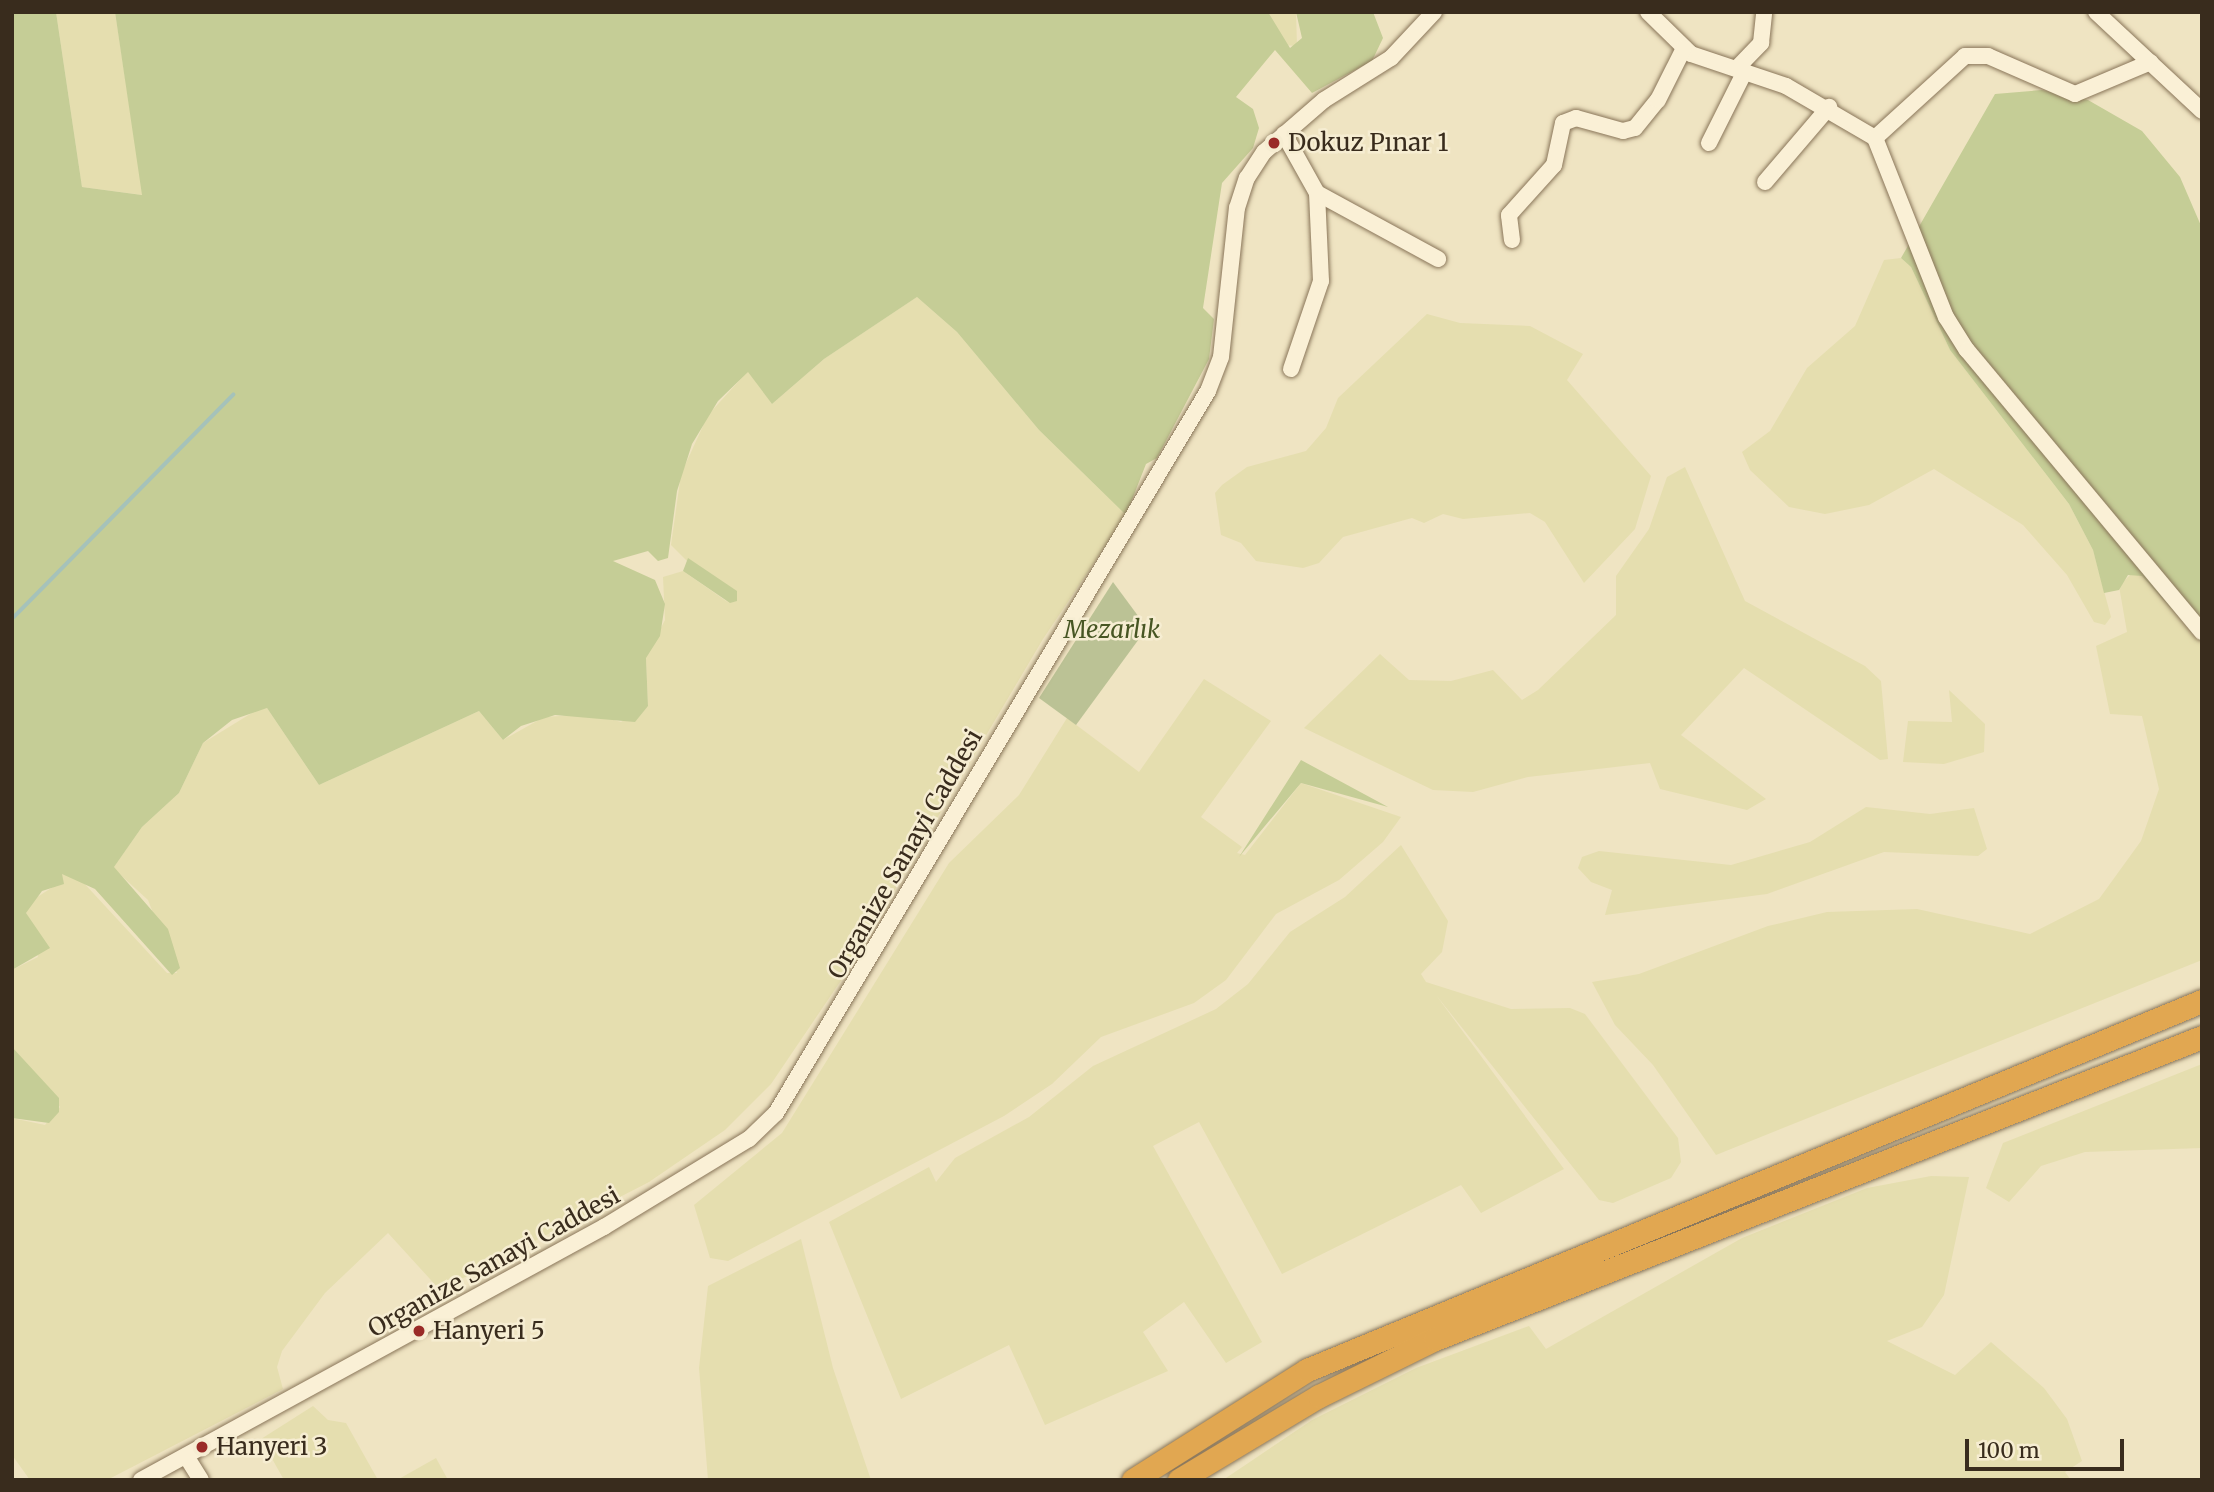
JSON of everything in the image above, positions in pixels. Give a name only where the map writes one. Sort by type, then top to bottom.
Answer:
[{"type":"highway","points":[[1132,1480],[1295,1376],[1367,1342],[2202,1001]]},
{"type":"highway","points":[[1179,1480],[1319,1396],[1436,1339],[2202,1037]]},
{"type":"street","name":"Organize Sanayi Caddesi","points":[[141,1480],[604,1227],[749,1139],[776,1113],[1045,658],[1158,484],[1208,391],[1221,357],[1237,208],[1264,152],[1284,134],[1391,58],[1434,12]]},
{"type":"street","points":[[1648,12],[1684,48],[1829,107],[1875,138],[1946,317],[1967,350],[2202,632]]},
{"type":"street","points":[[1709,143],[1741,69],[1760,43],[1764,12]]},
{"type":"street","points":[[2096,12],[2202,110]]},
{"type":"street","points":[[1512,240],[1509,215],[1554,164],[1563,123],[1576,118],[1623,131],[1635,128],[1658,100],[1684,48]]},
{"type":"street","points":[[1875,138],[1965,56],[1988,56],[2075,94],[2151,62]]},
{"type":"street","points":[[1765,182],[1829,107]]},
{"type":"street","points":[[1284,134],[1317,193],[1320,292],[1291,369]]},
{"type":"street","points":[[1317,193],[1438,259]]},
{"type":"street","points":[[186,1456],[201,1480]]},
{"type":"shaded area","points":[[56,12],[115,12],[143,195],[82,187]]},
{"type":"shaded area","points":[[1268,12],[1296,12],[1297,46],[1283,45]]},
{"type":"shaded area","points":[[1901,258],[1911,267],[1950,350],[2069,504],[2093,550],[2111,617],[2105,625],[2094,622],[2067,575],[2023,525],[1934,469],[1869,505],[1825,514],[1789,507],[1750,470],[1742,452],[1770,431],[1807,368],[1855,326],[1884,260]]},
{"type":"shaded area","points":[[917,297],[957,332],[1039,430],[1126,515],[1043,639],[842,979],[771,1084],[725,1130],[649,1182],[440,1290],[388,1233],[325,1293],[282,1351],[277,1367],[283,1389],[107,1480],[30,1480],[12,1455],[12,1118],[45,1125],[60,1107],[12,1047],[12,970],[38,957],[26,913],[31,901],[56,885],[62,873],[82,881],[167,973],[177,973],[148,900],[113,868],[142,827],[179,793],[203,743],[255,711],[267,708],[319,785],[479,711],[503,740],[544,717],[592,714],[621,722],[648,706],[646,657],[665,620],[663,577],[683,571],[729,603],[671,545],[681,474],[708,415],[748,371],[772,404],[824,359]]},
{"type":"shaded area","points":[[1427,314],[1460,323],[1530,326],[1583,354],[1567,380],[1651,476],[1635,529],[1584,583],[1545,522],[1530,513],[1463,519],[1443,514],[1424,523],[1412,518],[1343,537],[1319,563],[1303,568],[1256,561],[1241,543],[1221,535],[1215,493],[1222,485],[1247,467],[1306,451],[1326,428],[1338,398]]},
{"type":"shaded area","points":[[1685,467],[1745,601],[1865,666],[1881,681],[1888,759],[1880,760],[1744,668],[1681,735],[1766,799],[1747,810],[1660,789],[1650,763],[1528,777],[1473,792],[1433,790],[1304,728],[1380,654],[1409,680],[1451,681],[1493,670],[1522,700],[1538,690],[1616,615],[1616,576],[1649,529],[1667,477]]},
{"type":"shaded area","points":[[2131,574],[2142,576],[2202,643],[2202,960],[1716,1155],[1653,1065],[1615,1025],[1592,982],[1639,974],[1768,926],[1827,912],[1917,909],[2030,934],[2099,899],[2141,841],[2159,789],[2142,716],[2110,714],[2096,646],[2127,632],[2119,586]]},
{"type":"shaded area","points":[[1204,679],[1271,721],[1201,817],[1242,847],[1237,853],[1245,855],[1301,783],[1401,817],[1383,842],[1339,880],[1276,914],[1226,980],[1194,1003],[1101,1037],[1052,1084],[1004,1116],[728,1261],[710,1258],[694,1205],[782,1133],[949,863],[1019,795],[1067,718],[1139,772]]},
{"type":"shaded area","points":[[1949,690],[1985,724],[1984,752],[1944,764],[1903,762],[1908,721],[1952,722]]},
{"type":"shaded area","points":[[1866,807],[1930,814],[1974,808],[1987,849],[1978,856],[1884,852],[1767,894],[1605,915],[1612,890],[1591,882],[1578,868],[1582,857],[1599,851],[1731,865],[1810,842]]},
{"type":"shaded area","points":[[1401,845],[1448,921],[1442,952],[1421,974],[1426,982],[1511,1009],[1570,1008],[1585,1014],[1678,1138],[1681,1162],[1671,1178],[1613,1203],[1599,1200],[1436,995],[1564,1169],[1481,1213],[1461,1185],[1282,1274],[1199,1122],[1153,1146],[1262,1342],[1226,1363],[1184,1302],[1143,1332],[1168,1371],[1045,1425],[1009,1345],[901,1399],[829,1222],[929,1167],[936,1182],[955,1158],[1029,1117],[1093,1066],[1216,1009],[1248,984],[1290,932],[1345,897]]},
{"type":"shaded area","points":[[2202,1064],[2202,1148],[2085,1152],[2041,1166],[2009,1202],[1986,1188],[2003,1143]]},
{"type":"shaded area","points":[[1931,1176],[1969,1177],[1944,1295],[1922,1327],[1887,1341],[1955,1375],[1991,1342],[2044,1388],[2067,1419],[2082,1461],[2065,1472],[2071,1480],[1223,1480],[1312,1420],[1416,1368],[1529,1326],[1546,1349],[1742,1238],[1867,1188]]},
{"type":"shaded area","points":[[801,1239],[833,1368],[871,1480],[708,1480],[699,1368],[708,1286]]},
{"type":"shaded area","points":[[313,1406],[328,1420],[346,1423],[378,1480],[284,1480],[261,1439]]},
{"type":"shaded area","points":[[436,1458],[448,1480],[397,1480]]},
{"type":"green space","points":[[12,12],[56,12],[82,187],[142,195],[115,12],[1268,12],[1290,48],[1302,38],[1296,12],[1373,12],[1383,38],[1372,61],[1312,93],[1275,50],[1236,97],[1253,109],[1259,128],[1253,148],[1222,183],[1203,308],[1214,319],[1209,359],[1157,458],[1146,464],[1126,515],[1039,430],[957,332],[917,297],[824,359],[772,404],[748,372],[718,401],[692,444],[677,491],[668,558],[658,561],[648,551],[613,561],[655,580],[665,604],[660,636],[646,658],[648,706],[635,722],[555,715],[521,726],[503,740],[479,711],[319,785],[267,708],[232,720],[203,743],[179,793],[142,827],[114,867],[168,929],[180,968],[172,975],[95,889],[62,874],[64,884],[42,891],[26,913],[50,948],[12,970]]},
{"type":"green space","points":[[2042,90],[2088,100],[2142,131],[2180,177],[2202,228],[2202,643],[2142,576],[2128,575],[2119,590],[2104,593],[2093,550],[2069,504],[1950,350],[1911,267],[1901,258],[1995,94]]},
{"type":"green space","points":[[688,558],[737,591],[737,601],[730,603],[683,571]]},
{"type":"green space","name":"Mezarlık","points":[[1113,582],[1147,628],[1076,725],[1039,698]]},
{"type":"green space","points":[[1301,760],[1388,807],[1301,783],[1239,857]]},
{"type":"green space","points":[[12,1047],[59,1098],[59,1112],[49,1123],[12,1118]]},
{"type":"waterway","points":[[12,619],[233,395]]},
{"type":"place","name":"Dokuz Pınar 1","points":[[1274,143]]},
{"type":"place","name":"Hanyeri 5","points":[[419,1331]]},
{"type":"place","name":"Hanyeri 3","points":[[202,1447]]}]
